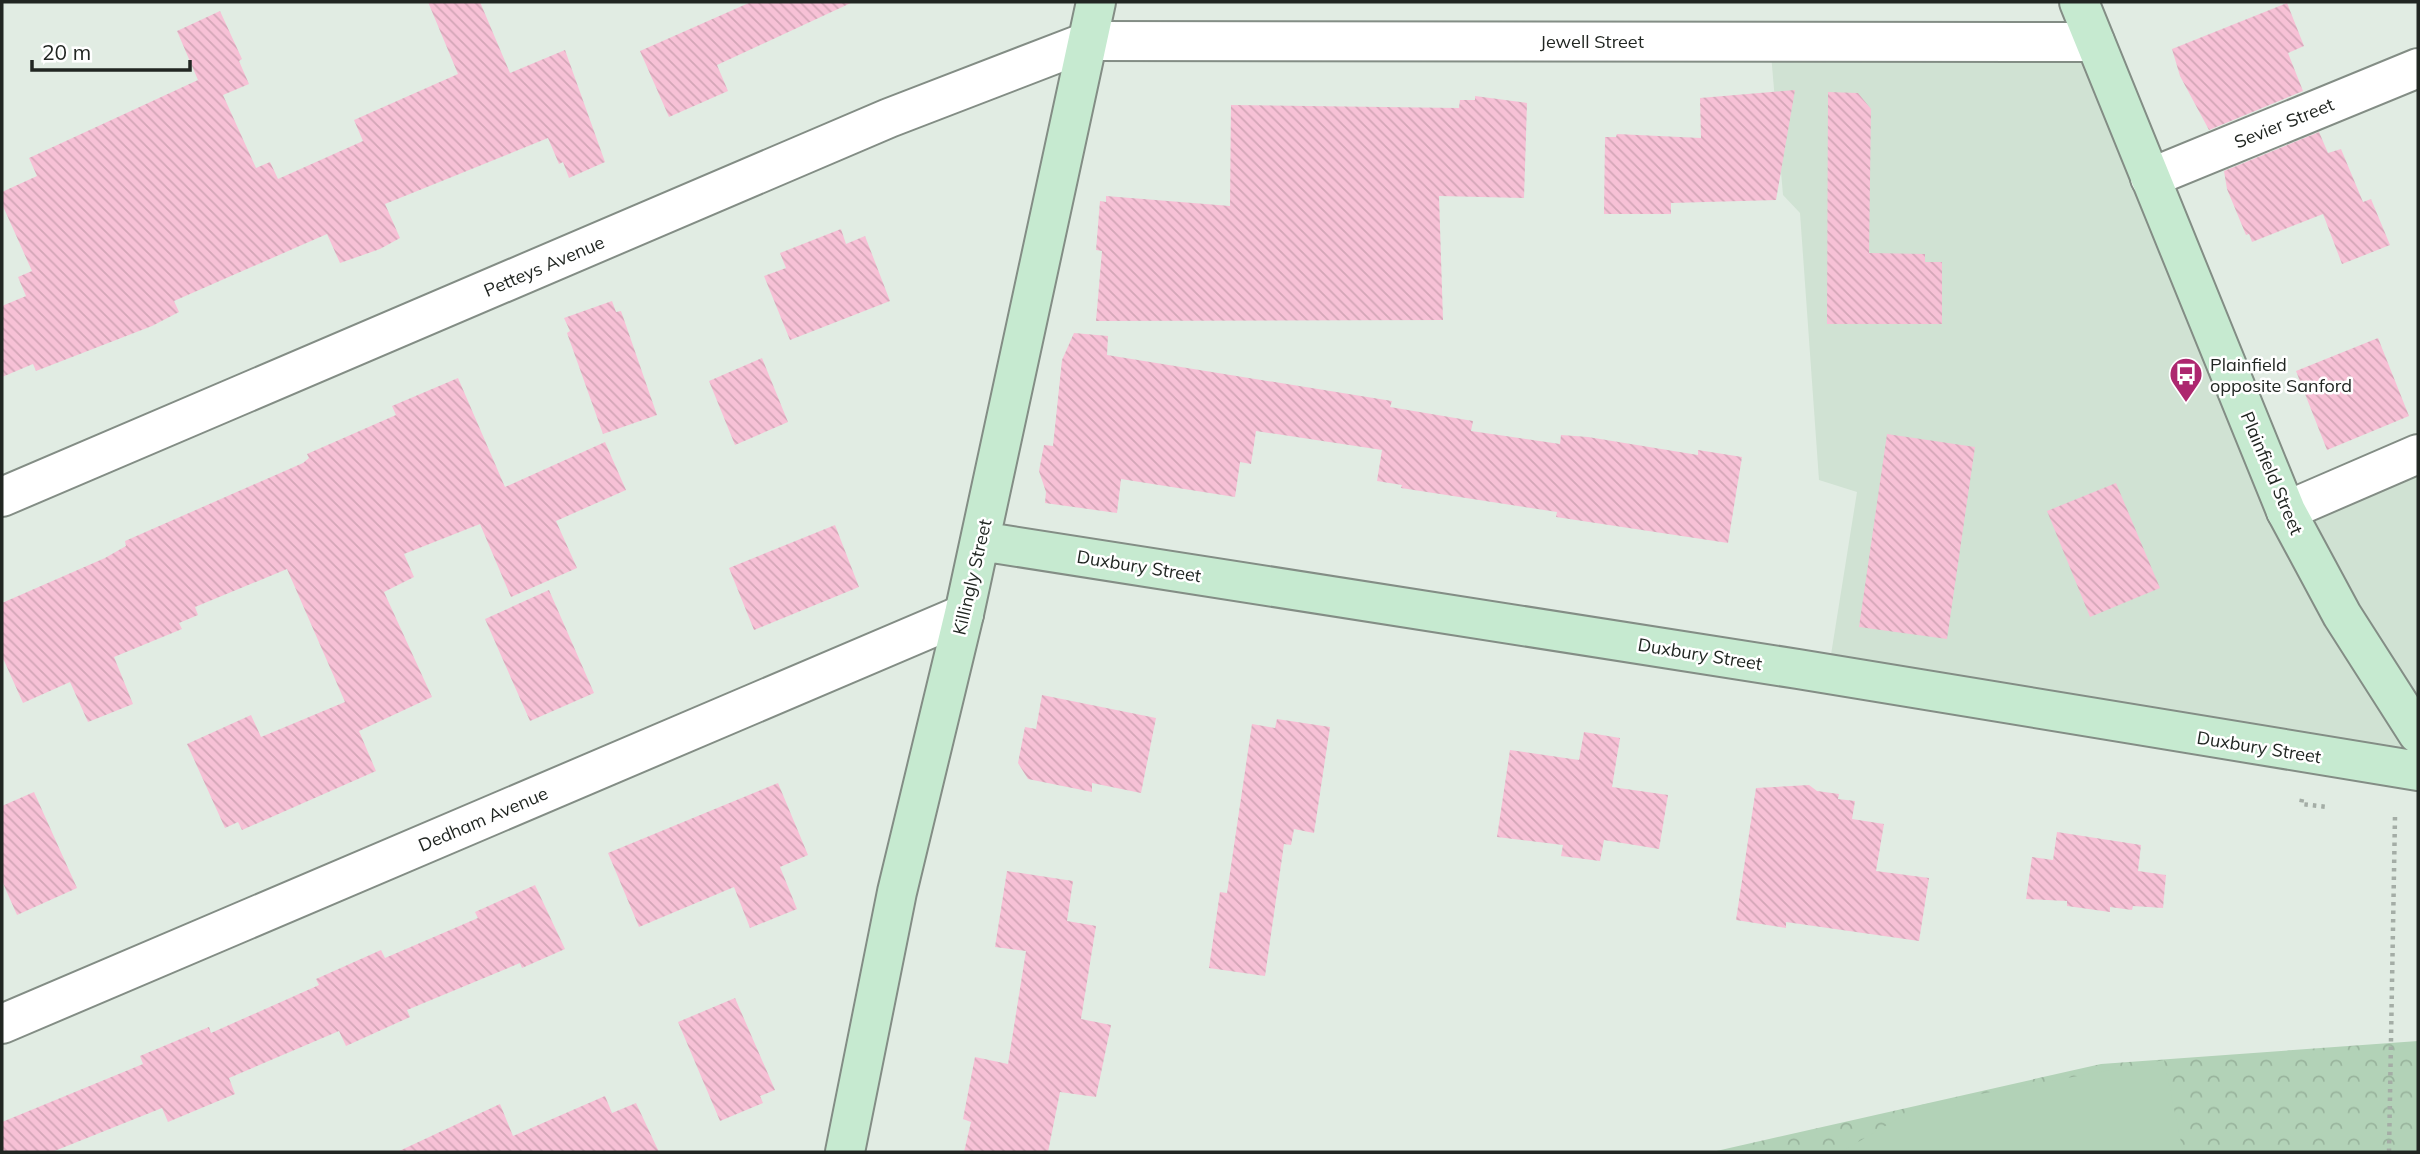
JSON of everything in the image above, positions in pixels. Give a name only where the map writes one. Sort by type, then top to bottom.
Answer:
[{"type":"main road","name":"Killingly Street","points":[[845,1152],[897,892],[964,614],[1096,2]]},
{"type":"main road","name":"Plainfield Street","points":[[2079,2],[2286,511],[2342,615],[2418,734]]},
{"type":"main road","name":"Duxbury Street","points":[[980,541],[1798,669],[2418,772]]},
{"type":"street","name":"Jewell Street","points":[[1089,41],[2095,42]]},
{"type":"street","name":"Petteys Avenue","points":[[2,497],[889,118],[1089,41]]},
{"type":"street","name":"Sevier Street","points":[[2150,178],[2418,68]]},
{"type":"street","points":[[2286,511],[2418,454]]},
{"type":"street","name":"Dedham Avenue","points":[[2,1024],[964,614]]},
{"type":"path","points":[[2311,755],[2301,804],[2341,809]]},
{"type":"path","points":[[2382,815],[2395,816],[2389,1152]]},
{"type":"shaded area","points":[[2097,34],[2296,486],[2418,444],[2418,766],[1830,661],[1857,492],[1819,480],[1800,213],[1783,195],[1770,42]]},
{"type":"green space","points":[[2418,1041],[2418,1152],[1712,1152],[2101,1064]]},
{"type":"green space","points":[[2164,1060],[2183,1152],[1841,1152],[1921,1105]]},
{"type":"building","points":[[428,2],[480,2],[510,73],[565,50],[605,162],[569,178],[563,162],[559,164],[548,138],[385,204],[400,238],[380,249],[340,263],[327,234],[174,301],[179,312],[152,326],[36,371],[33,364],[2,377],[2,306],[26,296],[18,277],[32,271],[2,204],[2,192],[37,176],[29,158],[198,80],[177,31],[220,11],[242,59],[239,61],[249,84],[223,95],[256,168],[270,162],[278,179],[363,141],[354,120],[458,74]]},
{"type":"building","points":[[751,2],[853,2],[717,65],[728,91],[669,117],[640,51]]},
{"type":"building","points":[[2287,3],[2304,46],[2288,53],[2303,91],[2209,130],[2180,76],[2172,49]]},
{"type":"building","points":[[1795,90],[1776,200],[1671,203],[1671,214],[1604,214],[1605,137],[1616,137],[1617,134],[1701,138],[1700,98]]},
{"type":"building","points":[[1828,92],[1858,93],[1871,109],[1869,253],[1925,254],[1925,262],[1942,262],[1942,324],[1827,324]]},
{"type":"building","points":[[1475,96],[1527,103],[1524,198],[1439,196],[1443,320],[1096,321],[1102,251],[1096,250],[1100,201],[1106,202],[1106,196],[1230,206],[1231,105],[1459,108],[1460,100],[1475,100]]},
{"type":"building","points":[[2319,132],[2328,153],[2341,149],[2363,202],[2371,199],[2390,245],[2342,264],[2323,214],[2252,242],[2249,234],[2246,235],[2227,189],[2224,171]]},
{"type":"building","points":[[841,229],[846,244],[865,236],[890,301],[790,340],[764,276],[786,268],[780,253]]},
{"type":"building","points":[[612,301],[616,312],[621,311],[657,415],[603,434],[564,318]]},
{"type":"building","points":[[1074,333],[1108,336],[1107,355],[1392,401],[1390,407],[1473,421],[1471,431],[1560,444],[1561,435],[1588,437],[1698,455],[1698,450],[1742,457],[1728,543],[1556,517],[1557,512],[1401,488],[1402,485],[1377,481],[1382,450],[1256,431],[1251,464],[1240,462],[1235,497],[1121,479],[1117,513],[1045,503],[1046,492],[1039,471],[1044,445],[1053,446],[1062,360]]},
{"type":"building","points":[[2378,338],[2409,416],[2327,450],[2296,371]]},
{"type":"building","points":[[762,358],[788,422],[735,445],[709,381]]},
{"type":"building","points":[[458,378],[505,487],[605,442],[626,490],[556,521],[577,568],[511,597],[480,524],[404,554],[414,577],[384,592],[432,697],[359,731],[376,771],[242,830],[238,822],[225,828],[187,744],[251,715],[261,737],[345,702],[287,569],[195,607],[198,615],[179,623],[182,629],[114,657],[133,704],[88,722],[70,682],[23,703],[2,656],[2,603],[105,558],[126,546],[125,541],[303,463],[309,458],[307,454],[396,415],[392,406]]},
{"type":"building","points":[[1887,434],[1975,447],[1947,639],[1859,627]]},
{"type":"building","points":[[2116,483],[2160,588],[2090,617],[2047,511]]},
{"type":"building","points":[[835,525],[859,587],[754,630],[729,568]]},
{"type":"building","points":[[549,590],[594,693],[530,721],[485,619]]},
{"type":"building","points":[[1042,695],[1156,718],[1141,793],[1092,783],[1092,792],[1028,779],[1018,763],[1025,727],[1036,729]]},
{"type":"building","points":[[1277,719],[1330,727],[1314,833],[1294,829],[1291,845],[1284,844],[1265,976],[1209,968],[1220,892],[1227,893],[1252,724],[1275,728]]},
{"type":"building","points":[[1584,732],[1620,738],[1612,787],[1668,795],[1659,849],[1604,840],[1600,861],[1561,856],[1563,845],[1497,837],[1510,750],[1579,760]]},
{"type":"building","points":[[778,783],[808,855],[780,867],[797,909],[750,928],[734,887],[639,927],[608,853]]},
{"type":"building","points":[[1809,785],[1817,791],[1839,794],[1838,799],[1855,801],[1852,819],[1884,824],[1876,871],[1929,878],[1919,941],[1786,922],[1786,928],[1736,920],[1756,788]]},
{"type":"building","points":[[34,792],[77,888],[17,915],[2,881],[2,806]]},
{"type":"building","points":[[2057,832],[2141,845],[2138,871],[2166,875],[2163,908],[2133,906],[2132,910],[2110,907],[2110,912],[2067,906],[2067,901],[2026,899],[2032,857],[2053,860]]},
{"type":"building","points":[[1007,871],[1073,881],[1067,921],[1096,926],[1081,1019],[1111,1025],[1096,1097],[1060,1092],[1048,1152],[964,1152],[971,1122],[963,1119],[975,1057],[1008,1064],[1026,951],[995,947]]},
{"type":"building","points":[[535,885],[565,949],[522,968],[520,963],[407,1010],[410,1017],[346,1046],[339,1031],[229,1078],[235,1094],[168,1122],[162,1108],[52,1152],[2,1152],[2,1122],[143,1064],[140,1056],[209,1027],[211,1033],[319,985],[316,979],[381,950],[385,958],[478,918],[475,912]]},
{"type":"building","points":[[735,998],[775,1090],[760,1096],[763,1103],[720,1121],[678,1022]]},
{"type":"building","points":[[605,1096],[612,1113],[636,1103],[659,1152],[397,1152],[500,1104],[513,1136]]},
{"type":"place","name":"Plainfield opposite Sanford","points":[[2186,404]]}]
